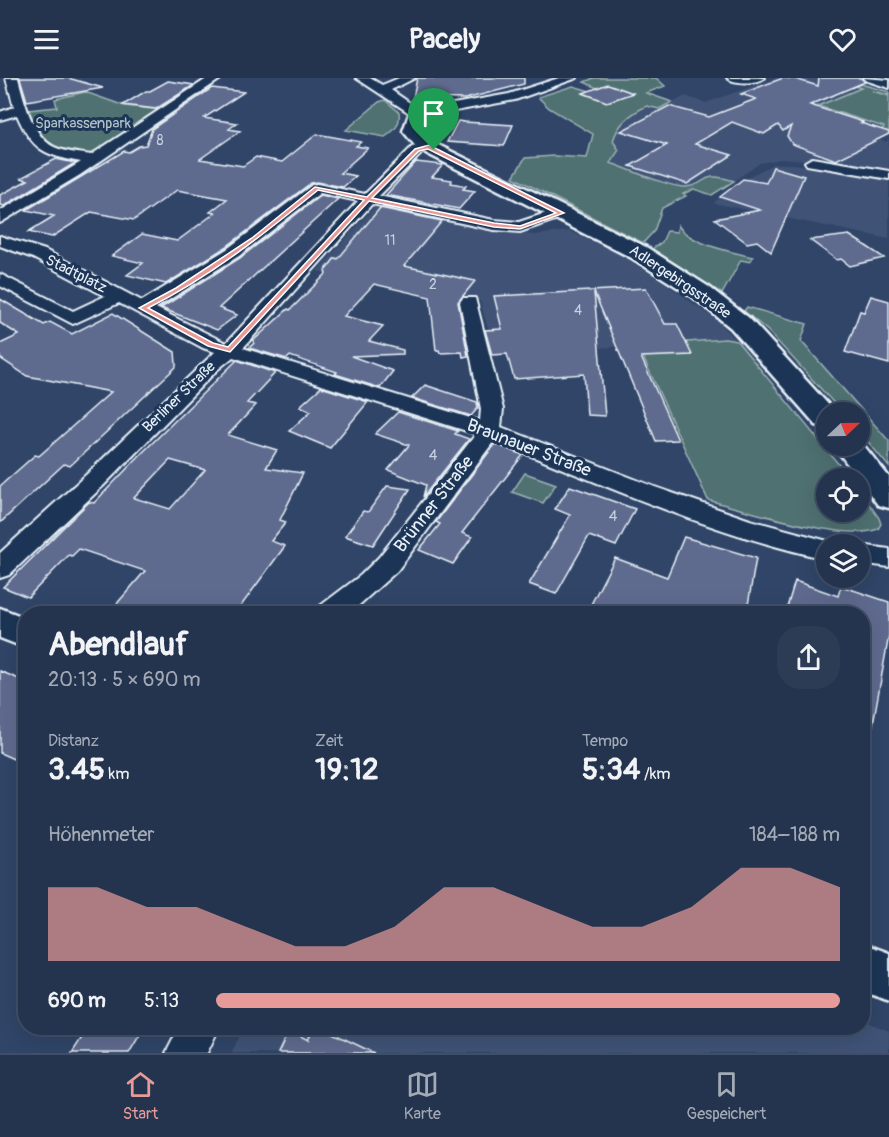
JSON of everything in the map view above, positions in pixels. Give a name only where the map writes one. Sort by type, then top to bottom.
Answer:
[{"type":"street","points":[[12,78],[22,109],[35,136],[45,148],[93,160]]},
{"type":"street","points":[[0,218],[93,160],[216,78]]},
{"type":"street","points":[[362,78],[382,89],[411,116],[511,97],[571,78]]},
{"type":"street","points":[[382,89],[409,78]]},
{"type":"street","points":[[530,78],[548,86]]},
{"type":"street","points":[[733,78],[758,78]]},
{"type":"street","points":[[869,78],[889,84]]},
{"type":"street","points":[[0,116],[22,109]]},
{"type":"street","name":"Adlergebirgsstraße","points":[[411,116],[418,139],[429,147],[638,252],[722,308],[761,345],[816,408]]},
{"type":"street","name":"Berliner Straße","points":[[0,568],[230,350],[368,199],[417,150],[429,147]]},
{"type":"street","points":[[812,162],[889,175]]},
{"type":"street","points":[[142,308],[179,290],[254,239],[317,188],[494,225],[520,227],[561,213]]},
{"type":"street","points":[[0,241],[26,250]]},
{"type":"street","name":"Stadtplatz","points":[[9,259],[26,250],[120,296],[210,344],[230,350]]},
{"type":"street","name":"Stadtplatz","points":[[2,283],[73,318],[120,296]]},
{"type":"street","points":[[469,302],[492,409],[490,431]]},
{"type":"street","name":"Braunauer Straße","points":[[230,350],[490,431],[647,493],[744,527],[816,547]]},
{"type":"street","name":"Brünner Straße","points":[[340,606],[388,564],[490,431]]},
{"type":"street","points":[[857,456],[889,497]]},
{"type":"street","points":[[870,555],[889,558]]},
{"type":"street","points":[[0,622],[18,630]]},
{"type":"street","points":[[870,970],[889,977]]},
{"type":"street","points":[[186,1053],[196,1035]]},
{"type":"shaded area","points":[[776,78],[857,78],[889,87],[889,134],[880,139],[886,142],[889,139],[889,173],[812,160],[780,159],[760,163],[734,181],[709,176],[687,187],[674,186],[610,163],[619,151],[613,141],[616,128],[641,108],[647,105],[659,109],[686,96],[705,103]]},
{"type":"shaded area","points":[[773,164],[794,164],[889,180],[889,239],[713,203],[750,176]]},
{"type":"shaded area","points":[[375,206],[505,232],[535,235],[569,231],[621,255],[665,283],[719,322],[737,341],[725,339],[496,355],[480,301],[447,300],[317,271]]},
{"type":"shaded area","points":[[870,1023],[889,1031],[889,1053],[231,1053],[240,1035],[870,1035]]},
{"type":"green space","points":[[594,78],[656,78],[665,86],[646,93],[672,102],[659,109],[647,106],[626,119],[615,135],[613,141],[619,150],[610,163],[679,186],[693,186],[715,177],[734,181],[712,195],[694,189],[683,194],[686,196],[662,208],[654,231],[643,243],[513,177],[525,158],[554,156],[587,158],[593,134],[549,108],[538,97],[573,86],[590,91],[584,94],[607,102],[632,93],[608,84],[597,88],[584,82]]},
{"type":"green space","points":[[839,78],[889,92],[889,95],[872,91],[889,96],[889,132],[881,130],[884,127],[818,106],[861,88],[832,79]]},
{"type":"green space","name":"Sparkassenpark","points":[[85,92],[125,106],[161,110],[88,157],[58,147],[43,138],[32,122],[28,110],[57,107],[55,99]]},
{"type":"green space","points":[[385,100],[399,112],[398,124],[388,135],[385,137],[346,130],[379,102]]},
{"type":"green space","points":[[678,225],[684,232],[701,242],[753,257],[750,262],[741,260],[722,294],[652,249],[662,242],[667,231],[677,232]]},
{"type":"green space","points":[[747,307],[807,324],[801,341],[855,402],[833,402],[768,331],[744,311]]},
{"type":"green space","points":[[725,339],[737,341],[816,437],[816,456],[832,456],[842,468],[816,468],[816,522],[870,522],[870,505],[879,518],[881,524],[878,529],[863,532],[820,528],[708,500],[638,346]]},
{"type":"green space","points":[[870,419],[889,441],[889,467],[870,444]]},
{"type":"green space","points":[[525,473],[556,484],[543,503],[512,492]]},
{"type":"building","points":[[20,78],[68,78],[103,88],[27,101]]},
{"type":"building","points":[[417,78],[524,78],[524,84],[465,99],[413,98]]},
{"type":"building","points":[[783,78],[818,86],[819,78],[861,78],[865,82],[810,105],[863,122],[861,123],[889,132],[889,134],[836,160],[792,144],[787,136],[791,126],[783,131],[778,125],[764,134],[732,122],[695,144],[732,155],[687,184],[630,166],[667,145],[621,131],[669,106],[709,117],[756,99],[741,94]]},
{"type":"building","points":[[168,81],[194,85],[156,109],[123,105],[146,91]]},
{"type":"building","points":[[608,84],[633,93],[607,102],[583,93]]},
{"type":"building","points":[[212,88],[244,92],[204,118],[237,123],[229,129],[240,131],[200,159],[243,166],[256,157],[282,162],[317,134],[361,142],[356,146],[368,148],[340,173],[356,176],[343,187],[311,183],[226,247],[166,284],[127,275],[143,263],[112,256],[142,234],[177,241],[215,213],[210,212],[227,199],[177,190],[134,220],[91,212],[52,237],[28,232],[54,216],[26,210],[124,151],[129,152],[146,145],[152,129]]},
{"type":"building","points":[[458,121],[513,125],[504,146],[447,142]]},
{"type":"building","points":[[56,159],[75,163],[4,206],[0,205],[0,195],[28,180],[21,178]]},
{"type":"building","points":[[416,162],[443,165],[432,177],[452,180],[451,183],[466,186],[463,189],[475,191],[459,209],[386,195]]},
{"type":"building","points":[[773,167],[804,176],[771,252],[757,241],[747,243],[715,219],[760,210],[720,197],[743,179],[766,183]]},
{"type":"building","points":[[321,195],[338,199],[219,308],[237,315],[217,330],[161,308],[240,258]]},
{"type":"building","points":[[380,208],[442,221],[404,266],[475,281],[458,302],[468,356],[463,357],[462,352],[440,353],[436,350],[430,297],[374,284],[344,316],[383,326],[369,341],[403,350],[403,354],[351,356],[393,371],[380,388],[335,374],[337,372],[290,356],[287,359],[249,348],[254,343],[253,341],[288,309],[290,310],[326,274],[325,271],[335,258],[338,259]]},
{"type":"building","points":[[849,235],[884,258],[850,266],[841,259],[837,260],[810,240]]},
{"type":"building","points":[[646,288],[665,324],[677,324],[692,355],[641,357],[678,440],[656,441],[594,292],[605,416],[587,415],[584,374],[514,379],[507,354],[492,355],[485,330],[502,329],[494,296]]},
{"type":"building","points":[[871,296],[889,301],[889,364],[845,352],[860,311],[864,312]]},
{"type":"building","points":[[0,299],[44,325],[50,322],[72,334],[113,313],[175,352],[176,367],[70,466],[64,464],[0,523],[0,486],[35,455],[39,456],[111,392],[27,376],[0,358],[0,344],[19,335],[0,323]]},
{"type":"building","points":[[237,360],[275,373],[247,403],[256,405],[228,435],[277,450],[266,468],[303,473],[280,520],[286,522],[271,541],[285,546],[241,606],[115,606],[145,571],[79,549],[72,556],[69,555],[28,597],[3,587],[89,502],[94,503]],"holes":[[[170,460],[205,470],[170,509],[134,498]]]},
{"type":"building","points":[[425,385],[477,402],[478,408],[471,416],[412,398]]},
{"type":"building","points":[[321,387],[368,402],[330,448],[289,431],[311,411],[300,406]]},
{"type":"building","points":[[398,412],[458,431],[455,434],[469,439],[423,497],[426,485],[388,470],[409,445],[375,434]]},
{"type":"building","points":[[495,444],[523,455],[462,533],[472,537],[453,564],[419,550],[440,524],[436,522]]},
{"type":"building","points":[[387,486],[410,489],[373,545],[345,536],[363,511],[368,512]]},
{"type":"building","points":[[570,486],[635,509],[616,546],[589,536],[556,594],[529,584],[570,515],[555,509]]},
{"type":"building","points":[[684,537],[756,558],[747,606],[590,606],[615,558],[667,577]]},
{"type":"building","points":[[795,581],[838,596],[840,588],[847,588],[889,602],[889,635],[871,735],[870,735],[870,606],[787,606]]},
{"type":"building","points":[[0,671],[18,679],[18,761],[0,753]]},
{"type":"building","points":[[84,1035],[140,1035],[129,1053],[72,1053]]},
{"type":"building","points":[[287,1035],[298,1035],[308,1040],[310,1035],[337,1035],[374,1053],[278,1053]]},
{"type":"route","points":[[434,150],[429,147],[417,150],[368,199],[317,188],[254,239],[179,290],[142,308],[210,344],[230,350],[368,199],[494,225],[520,227],[561,213],[434,150]]}]
